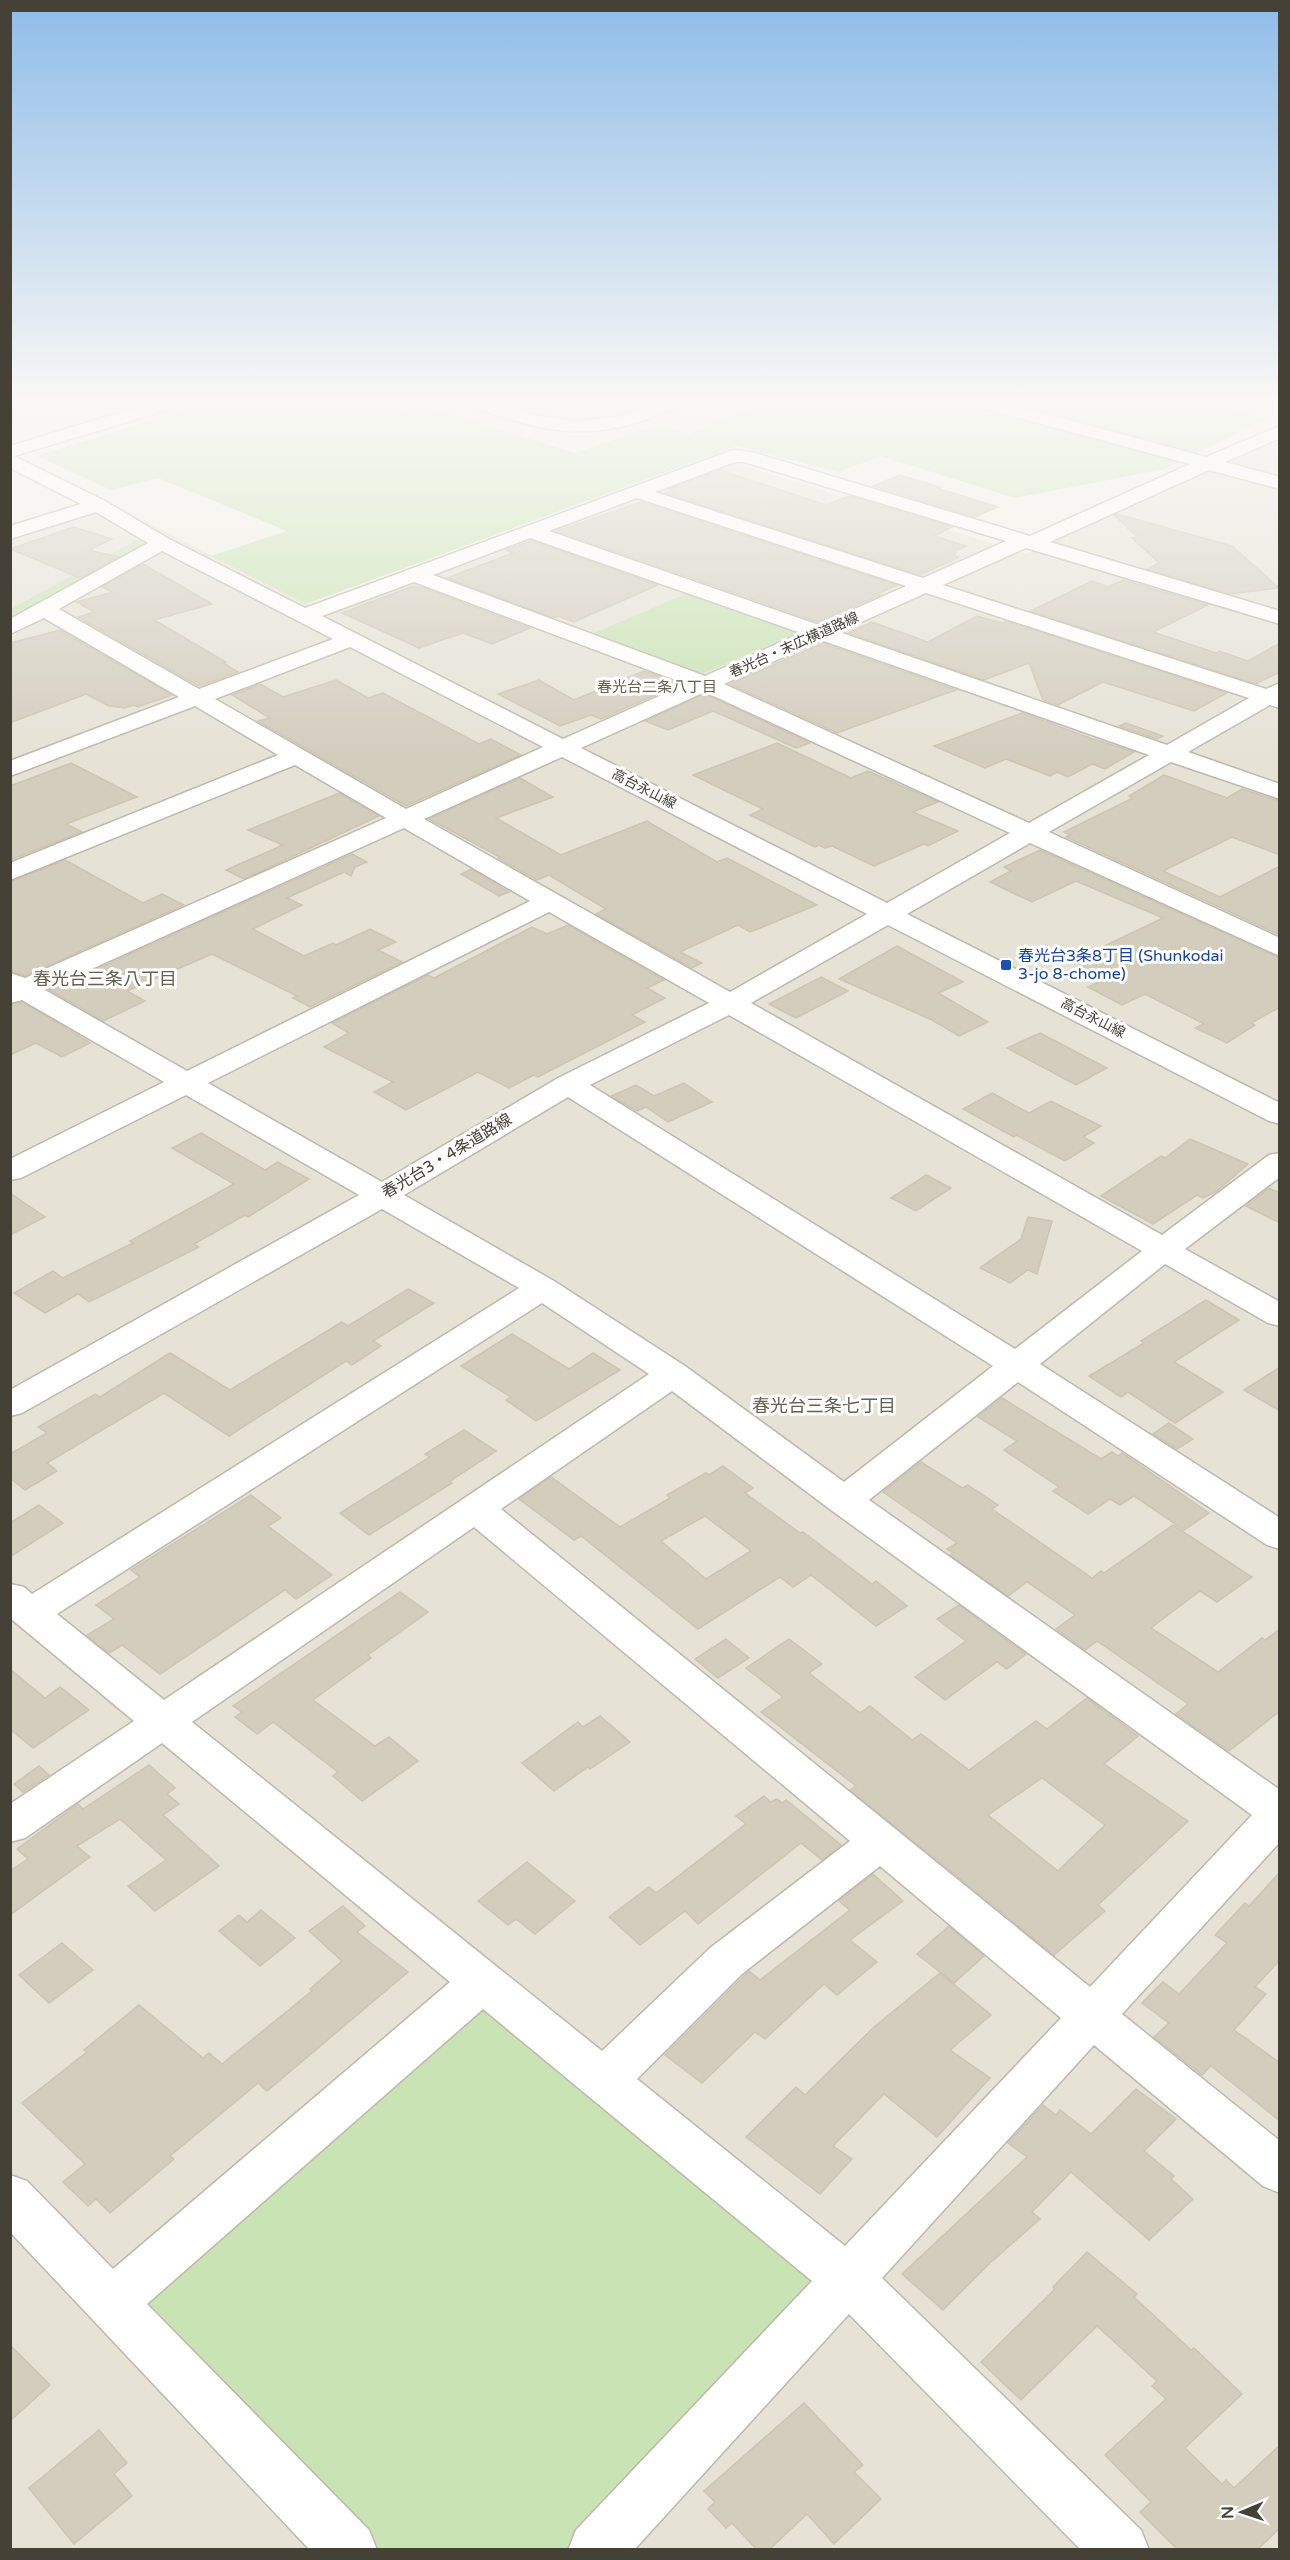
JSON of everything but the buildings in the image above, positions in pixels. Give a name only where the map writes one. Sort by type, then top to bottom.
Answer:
[{"type":"street","points":[[10,533],[57,518]]},
{"type":"street","name":"高台永山線","points":[[120,518],[155,539],[1280,1115]]},
{"type":"street","points":[[306,615],[567,518]]},
{"type":"street","points":[[719,518],[1275,696]]},
{"type":"street","points":[[951,518],[1280,618]]},
{"type":"street","name":"春光台・末広横道路線","points":[[15,988],[404,818],[925,585],[1082,518]]},
{"type":"street","points":[[531,532],[1280,792]]},
{"type":"street","points":[[10,628],[155,539]]},
{"type":"street","points":[[10,609],[155,539]]},
{"type":"street","points":[[414,575],[706,684],[1280,948]]},
{"type":"street","points":[[44,609],[729,1004],[1280,1316]]},
{"type":"street","points":[[10,769],[352,639]]},
{"type":"street","name":"春光台3・4条道路線","points":[[10,1405],[381,1196],[567,1084],[729,1004],[1167,753],[1275,696]]},
{"type":"street","points":[[10,872],[298,754]]},
{"type":"street","points":[[10,1171],[550,901]]},
{"type":"street","points":[[15,988],[186,1083],[542,1288],[673,1374],[844,1501],[1280,1813],[596,2550]]},
{"type":"street","points":[[567,1084],[1018,1366],[1280,1536]]},
{"type":"street","points":[[844,1501],[1163,1250],[1280,1162]]},
{"type":"street","points":[[542,1288],[20,1605],[848,2279],[1121,2550]]},
{"type":"street","points":[[10,1826],[673,1374]]},
{"type":"street","points":[[475,1508],[1280,2171]]},
{"type":"street","points":[[604,2080],[726,1961],[881,1841]]},
{"type":"street","points":[[112,2302],[483,1981]]},
{"type":"street","points":[[10,2197],[349,2550]]},
{"type":"shaded area","points":[[75,518],[139,518],[328,615],[586,518],[912,518],[1026,554],[1104,518],[1279,518],[1279,2549],[11,2549],[10,539]]},
{"type":"green space","points":[[256,518],[539,518],[306,604],[211,556],[287,531]]},
{"type":"green space","points":[[137,540],[151,543],[11,623],[11,609]]},
{"type":"green space","points":[[688,593],[799,632],[702,674],[594,633]]},
{"type":"green space","points":[[483,1981],[848,2279],[596,2550],[349,2549],[112,2302]]},
{"type":"place","name":"春光台3条8丁目 (Shunkodai 3-jo 8-chome)","points":[[1006,965]]},
{"type":"district","name":"春光台二条八丁目","points":[[657,687]]},
{"type":"district","name":"春光台三条八丁目","points":[[105,979]]},
{"type":"district","name":"春光台三条七丁目","points":[[824,1406]]}]
